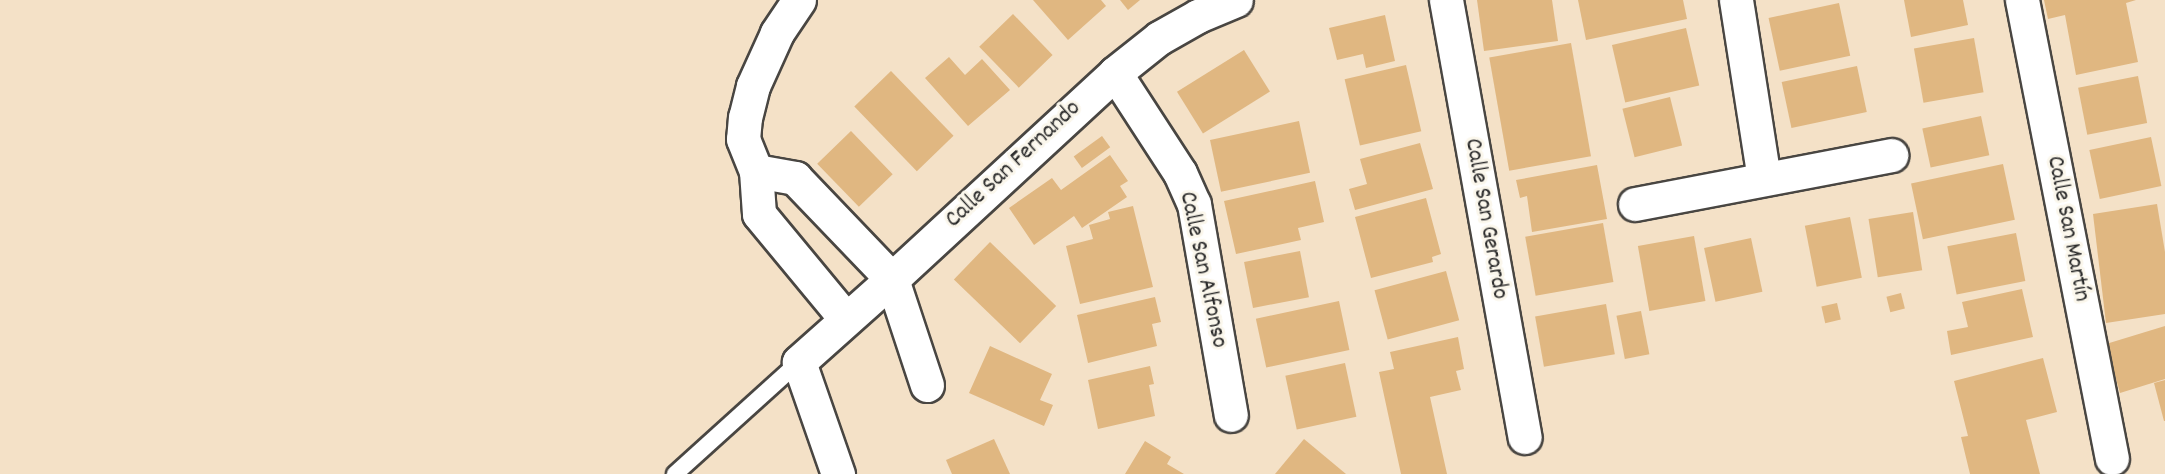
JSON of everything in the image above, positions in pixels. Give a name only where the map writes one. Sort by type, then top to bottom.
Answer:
[{"type":"street","points":[[799,0],[777,33],[753,86],[745,117],[743,139],[756,171],[759,214],[846,319]]},
{"type":"street","name":"Calle San Fernando","points":[[799,362],[1115,73],[1159,38],[1198,16],[1236,0]]},
{"type":"street","name":"Calle San Gerardo","points":[[1446,0],[1525,437]]},
{"type":"street","points":[[1736,0],[1764,178]]},
{"type":"street","name":"Calle San Martín","points":[[2022,0],[2112,458]]},
{"type":"street","name":"Calle San Alfonso","points":[[1115,73],[1180,173],[1194,204],[1232,415]]},
{"type":"street","points":[[1635,204],[1891,155]]},
{"type":"street","points":[[756,171],[795,178],[892,279],[927,384]]},
{"type":"street","points":[[799,362],[838,474]]},
{"type":"lane","points":[[675,474],[799,362]]},
{"type":"building","points":[[1033,0],[1101,0],[1106,6],[1068,40]]},
{"type":"building","points":[[1120,0],[1140,0],[1128,10]]},
{"type":"building","points":[[1477,0],[1552,0],[1558,41],[1484,51]]},
{"type":"building","points":[[1578,0],[1683,0],[1687,19],[1586,40]]},
{"type":"building","points":[[1904,0],[1963,0],[1968,25],[1911,37]]},
{"type":"building","points":[[2044,0],[2136,0],[2126,3],[2138,62],[2076,75],[2065,15],[2048,19]]},
{"type":"building","points":[[1839,3],[1850,56],[1780,71],[1769,18]]},
{"type":"building","points":[[1013,14],[1053,55],[1019,88],[979,47]]},
{"type":"building","points":[[1385,15],[1395,61],[1366,68],[1363,54],[1337,60],[1329,28]]},
{"type":"building","points":[[1686,28],[1699,85],[1625,103],[1612,45]]},
{"type":"building","points":[[1974,38],[1984,92],[1923,103],[1914,49]]},
{"type":"building","points":[[1571,43],[1591,156],[1509,171],[1489,57]]},
{"type":"building","points":[[1244,50],[1270,92],[1203,133],[1177,92]]},
{"type":"building","points":[[949,57],[965,75],[982,59],[1010,90],[968,126],[925,78]]},
{"type":"building","points":[[1406,65],[1421,131],[1360,145],[1345,79]]},
{"type":"building","points":[[1857,66],[1867,112],[1791,128],[1782,82]]},
{"type":"building","points":[[891,71],[954,136],[917,171],[854,106]]},
{"type":"building","points":[[2138,76],[2147,123],[2087,135],[2078,88]]},
{"type":"building","points":[[1670,97],[1682,146],[1635,157],[1622,109]]},
{"type":"building","points":[[1981,116],[1989,155],[1931,168],[1922,128]]},
{"type":"building","points":[[1299,121],[1310,173],[1221,192],[1210,140]]},
{"type":"building","points":[[851,131],[893,174],[859,207],[817,164]]},
{"type":"building","points":[[1102,136],[1110,147],[1082,168],[1074,157]]},
{"type":"building","points":[[2151,137],[2161,186],[2100,199],[2089,150]]},
{"type":"building","points":[[1420,143],[1433,189],[1355,210],[1349,189],[1367,184],[1360,159]]},
{"type":"building","points":[[1110,155],[1128,181],[1120,186],[1127,197],[1082,228],[1074,216],[1034,245],[1009,208],[1052,178],[1061,190]]},
{"type":"building","points":[[2003,164],[2015,220],[1923,239],[1911,184]]},
{"type":"building","points":[[1597,165],[1607,219],[1532,232],[1527,196],[1520,198],[1516,180]]},
{"type":"building","points":[[1315,181],[1324,222],[1298,228],[1301,240],[1236,254],[1224,201]]},
{"type":"building","points":[[1426,198],[1441,254],[1432,257],[1433,262],[1371,278],[1355,217]]},
{"type":"building","points":[[2157,204],[2165,252],[2165,314],[2106,323],[2093,214]]},
{"type":"building","points":[[1133,206],[1153,287],[1080,304],[1066,246],[1093,239],[1089,225],[1110,219],[1108,212]]},
{"type":"building","points":[[1913,212],[1922,270],[1878,277],[1869,219]]},
{"type":"building","points":[[1850,217],[1862,278],[1817,287],[1805,226]]},
{"type":"building","points":[[1603,223],[1613,282],[1536,296],[1525,237]]},
{"type":"building","points":[[2016,233],[2025,281],[1957,294],[1947,246]]},
{"type":"building","points":[[1694,236],[1705,301],[1649,311],[1638,246]]},
{"type":"building","points":[[1751,238],[1762,292],[1715,302],[1704,248]]},
{"type":"building","points":[[990,242],[1056,306],[1020,343],[954,279]]},
{"type":"building","points":[[1300,251],[1309,297],[1253,308],[1244,262]]},
{"type":"building","points":[[1446,271],[1459,320],[1388,339],[1375,290]]},
{"type":"building","points":[[2022,289],[2033,337],[1951,355],[1947,331],[1968,327],[1962,302]]},
{"type":"building","points":[[1901,293],[1905,309],[1890,312],[1886,297]]},
{"type":"building","points":[[1155,297],[1161,322],[1152,324],[1157,346],[1088,363],[1077,315]]},
{"type":"building","points":[[1339,301],[1349,350],[1266,368],[1256,319]]},
{"type":"building","points":[[1837,303],[1841,320],[1825,323],[1821,307]]},
{"type":"building","points":[[1606,304],[1615,354],[1544,367],[1535,317]]},
{"type":"building","points":[[1641,311],[1649,354],[1625,359],[1616,316]]},
{"type":"building","points":[[2165,326],[2165,379],[2120,393],[2106,344]]},
{"type":"building","points":[[1458,337],[1464,369],[1456,371],[1461,390],[1430,397],[1447,474],[1401,474],[1379,372],[1394,369],[1390,352]]},
{"type":"building","points":[[990,346],[1052,374],[1040,400],[1053,405],[1044,426],[969,393]]},
{"type":"building","points":[[2043,358],[2057,412],[2026,420],[2040,474],[1970,474],[1961,437],[1968,436],[1954,381]]},
{"type":"building","points":[[1345,363],[1356,417],[1297,429],[1285,376]]},
{"type":"building","points":[[1150,366],[1154,384],[1149,385],[1155,416],[1098,429],[1088,380]]},
{"type":"building","points":[[2165,380],[2165,421],[2164,421],[2154,383]]},
{"type":"building","points":[[994,439],[1010,474],[952,474],[946,460]]},
{"type":"building","points":[[1304,439],[1346,474],[1275,474]]},
{"type":"building","points":[[1145,441],[1171,457],[1167,464],[1184,474],[1125,474]]}]
